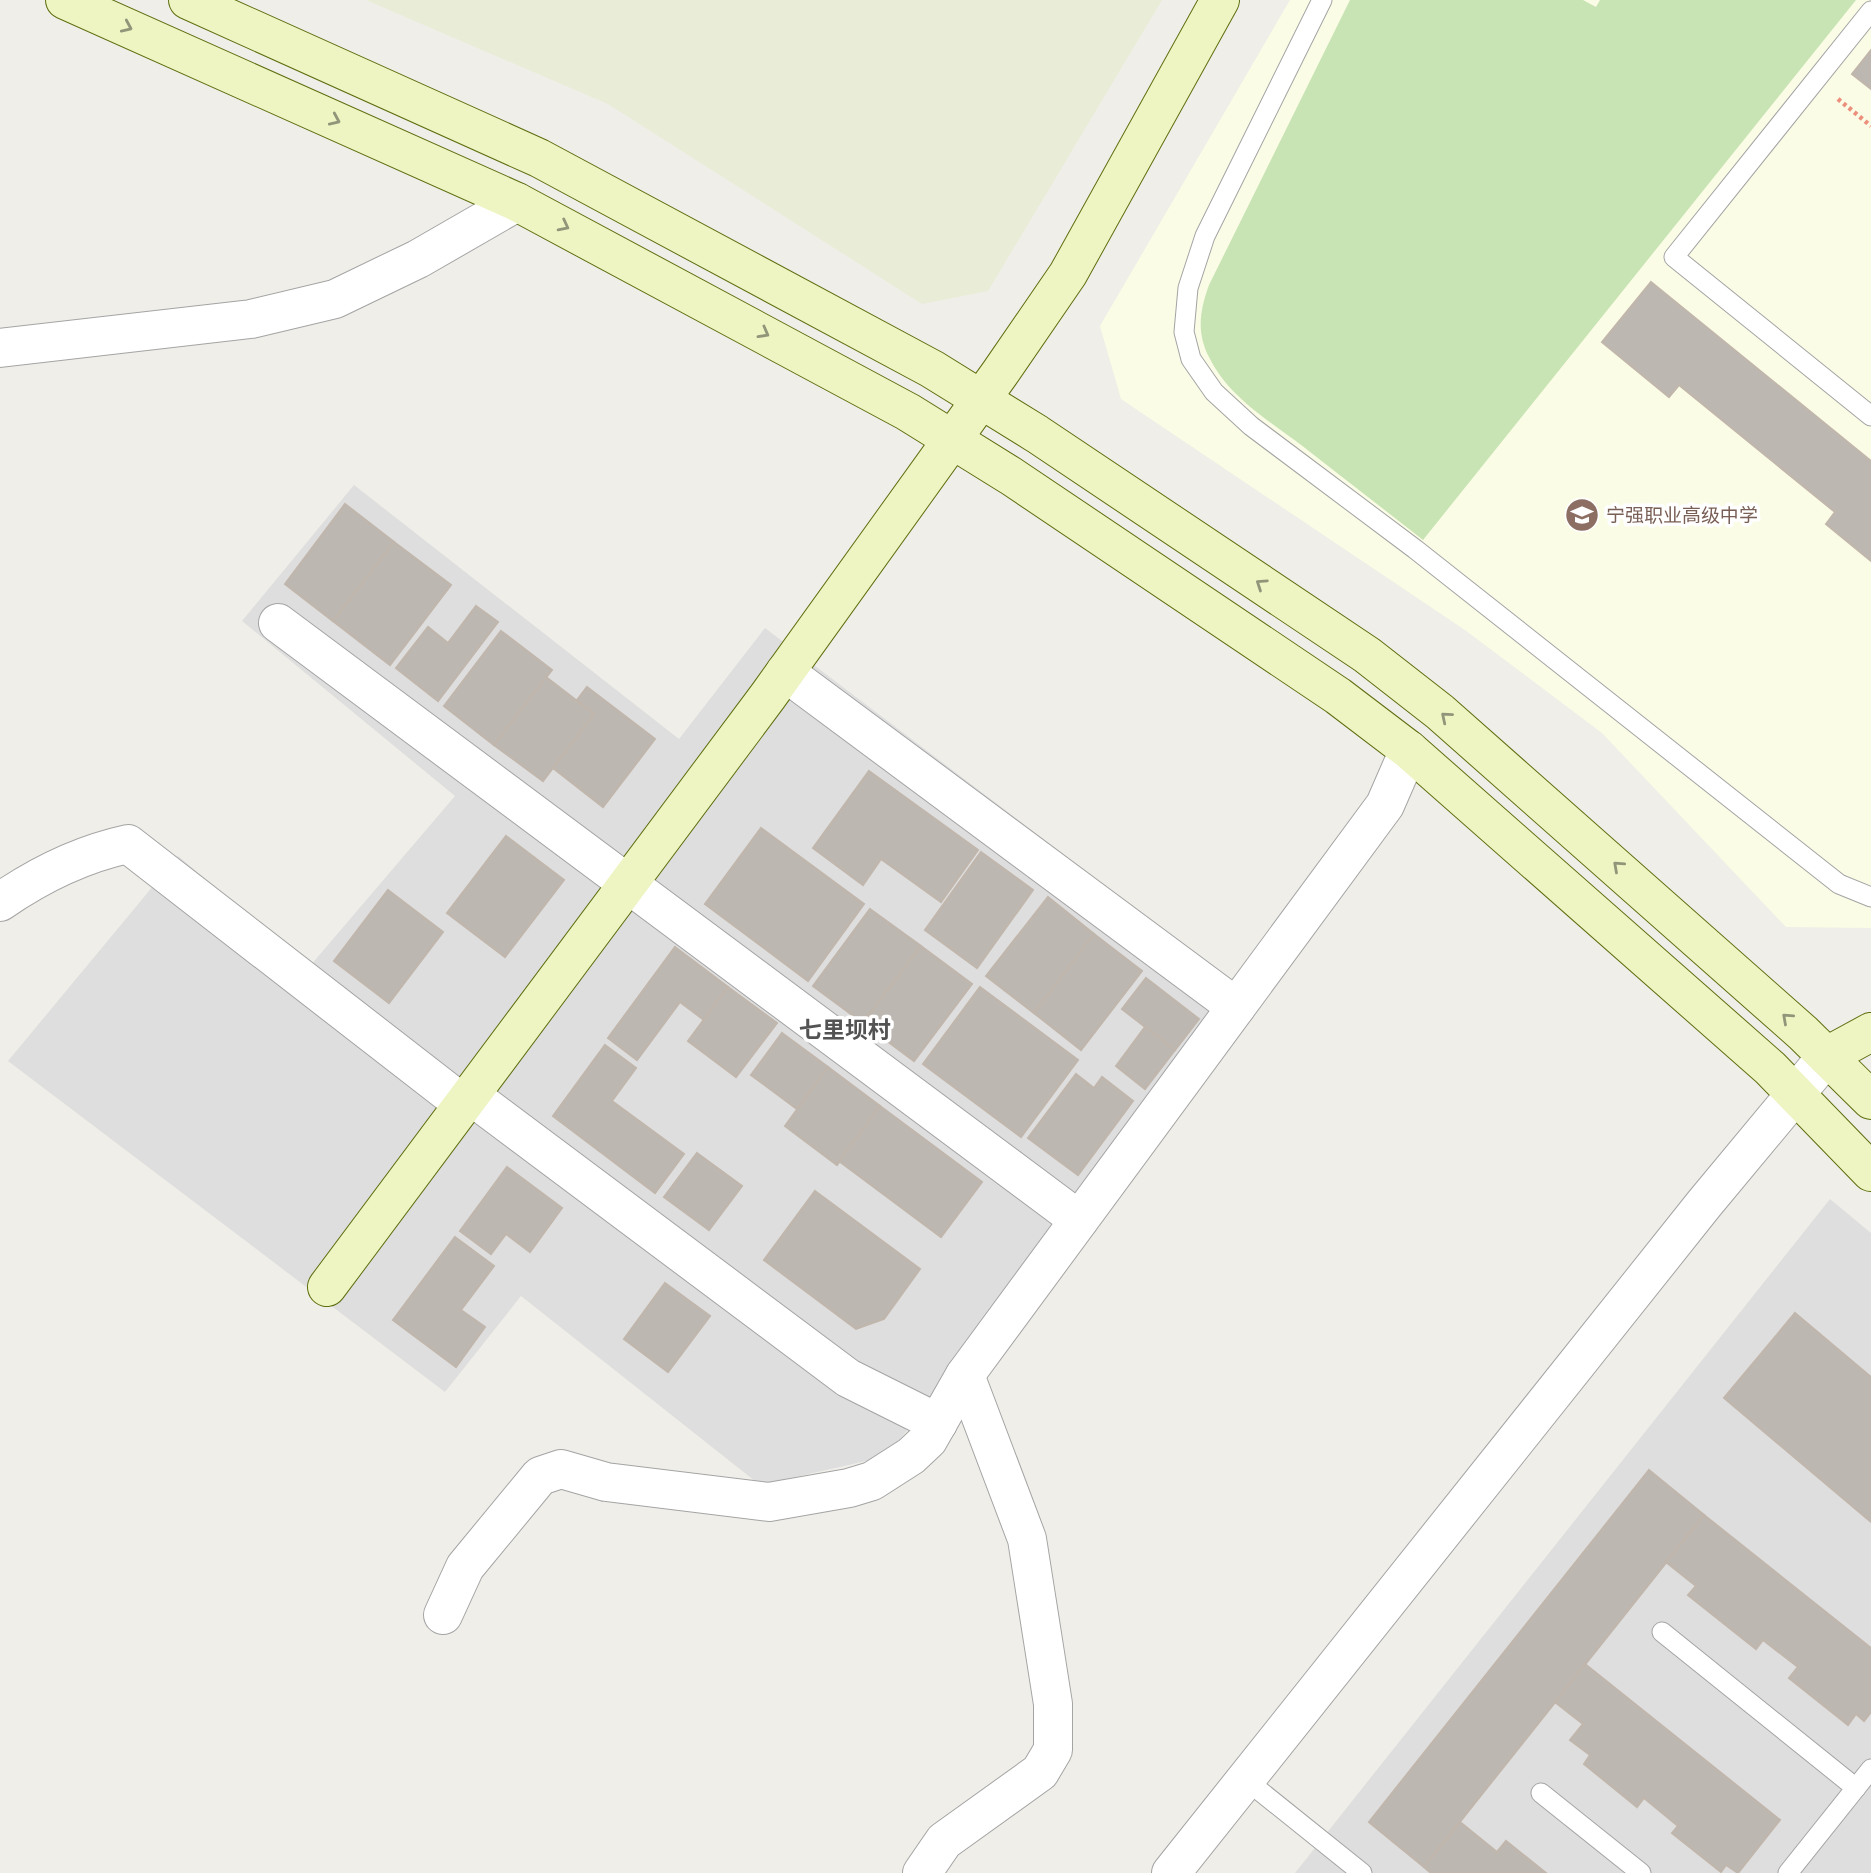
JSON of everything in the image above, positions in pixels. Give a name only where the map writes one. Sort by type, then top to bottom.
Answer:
[{"type":"street","points":[[65,0],[517,202],[687,291],[908,412],[953,440],[1326,688],[1409,750],[1557,877],[1796,1094],[1871,1172]]},
{"type":"street","points":[[188,0],[538,158],[732,260],[981,399],[1367,655],[1440,712],[1579,832],[1827,1056],[1871,1100]]},
{"type":"street","points":[[327,1287],[785,672],[953,440],[1068,274],[1211,3]]},
{"type":"street","points":[[0,348],[251,319],[335,299],[418,259],[517,202]]},
{"type":"street","points":[[278,623],[1079,1220]]},
{"type":"street","points":[[785,672],[1236,1007]]},
{"type":"street","points":[[443,1615],[465,1567],[540,1476],[550,1471],[561,1469],[606,1482],[769,1502],[872,1481],[911,1456],[928,1440],[965,1375],[1385,805],[1409,750]]},
{"type":"street","points":[[0,902],[19,889],[92,852],[128,844],[467,1100],[848,1378],[938,1423]]},
{"type":"street","points":[[1171,1873],[1704,1204],[1827,1056],[1871,1032]]},
{"type":"street","points":[[922,1873],[944,1840],[1040,1772],[1053,1750],[1053,1704],[1027,1539],[965,1375]]},
{"type":"lane","points":[[1322,0],[1205,236],[1188,288],[1184,332],[1191,359],[1214,392],[1251,426],[1415,549],[1839,884],[1871,897]]},
{"type":"lane","points":[[1871,11],[1674,257],[1871,416]]},
{"type":"lane","points":[[1662,1632],[1856,1788]]},
{"type":"lane","points":[[1788,1873],[1871,1769]]},
{"type":"lane","points":[[1245,1779],[1362,1873]]},
{"type":"lane","points":[[1541,1793],[1641,1873]]},
{"type":"path","points":[[1815,81],[1871,126]]},
{"type":"shaded area","points":[[366,0],[1162,0],[988,291],[922,304],[608,104]]},
{"type":"shaded area","name":"宁强职业高级中学","points":[[1290,0],[1871,0],[1871,928],[1786,927],[1602,733],[1465,630],[1121,399],[1100,326]]},
{"type":"shaded area","points":[[354,485],[679,739],[765,628],[1236,985],[937,1396],[884,1457],[760,1485],[521,1296],[445,1392],[8,1061],[178,856],[310,966],[455,796],[242,621]]},
{"type":"shaded area","points":[[1830,1199],[1871,1233],[1871,1873],[1295,1873]]},
{"type":"green space","points":[[1350,0],[1583,0],[1596,7],[1600,0],[1856,0],[1423,540],[1239,397],[1217,371],[1202,339],[1203,303],[1209,285]]},
{"type":"building","points":[[1871,50],[1871,89],[1852,74]]},
{"type":"building","points":[[1651,282],[1871,461],[1871,561],[1826,524],[1835,512],[1679,385],[1669,397],[1602,342]]},
{"type":"building","points":[[345,504],[394,542],[333,621],[285,584]]},
{"type":"building","points":[[394,542],[451,585],[390,665],[333,621]]},
{"type":"building","points":[[476,606],[498,622],[438,701],[396,668],[428,627],[448,643]]},
{"type":"building","points":[[501,631],[552,670],[494,745],[444,706]]},
{"type":"building","points":[[546,677],[594,714],[543,781],[494,745]]},
{"type":"building","points":[[587,687],[655,739],[603,807],[553,768],[594,714],[577,700]]},
{"type":"building","points":[[869,771],[978,850],[941,902],[881,859],[863,885],[813,848]]},
{"type":"building","points":[[761,828],[864,904],[808,981],[705,904]]},
{"type":"building","points":[[506,836],[564,880],[505,957],[447,913]]},
{"type":"building","points":[[981,852],[1033,890],[977,968],[925,930]]},
{"type":"building","points":[[388,890],[443,932],[389,1003],[334,961]]},
{"type":"building","points":[[1048,897],[1094,934],[1034,1013],[986,976]]},
{"type":"building","points":[[870,909],[921,946],[863,1023],[813,986]]},
{"type":"building","points":[[1094,934],[1142,971],[1081,1050],[1034,1013]]},
{"type":"building","points":[[921,946],[972,984],[914,1061],[863,1023]]},
{"type":"building","points":[[675,947],[728,987],[704,1020],[680,1002],[637,1060],[608,1038]]},
{"type":"building","points":[[1146,978],[1199,1019],[1175,1050],[1122,1009]]},
{"type":"building","points":[[728,987],[777,1023],[736,1077],[688,1041]]},
{"type":"building","points":[[980,987],[1078,1060],[1021,1137],[923,1064]]},
{"type":"building","points":[[1145,1027],[1175,1050],[1145,1089],[1116,1066]]},
{"type":"building","points":[[782,1033],[828,1067],[797,1109],[751,1075]]},
{"type":"building","points":[[605,1045],[636,1068],[612,1101],[684,1154],[655,1193],[553,1116]]},
{"type":"building","points":[[828,1067],[880,1106],[837,1165],[785,1126]]},
{"type":"building","points":[[1076,1074],[1094,1088],[1102,1077],[1133,1101],[1078,1175],[1028,1138]]},
{"type":"building","points":[[880,1106],[982,1182],[941,1237],[839,1161]]},
{"type":"building","points":[[697,1153],[742,1186],[709,1230],[664,1197]]},
{"type":"building","points":[[507,1167],[562,1208],[530,1252],[506,1234],[491,1254],[460,1231]]},
{"type":"building","points":[[815,1191],[920,1269],[884,1319],[856,1329],[764,1260]]},
{"type":"building","points":[[455,1237],[494,1266],[461,1310],[485,1327],[456,1367],[393,1320]]},
{"type":"building","points":[[665,1283],[710,1316],[668,1372],[624,1339]]},
{"type":"building","points":[[1795,1313],[1871,1377],[1871,1522],[1724,1398]]},
{"type":"building","points":[[1649,1470],[1704,1515],[1424,1867],[1369,1822]]},
{"type":"building","points":[[1704,1515],[1871,1648],[1871,1712],[1864,1721],[1856,1714],[1848,1725],[1789,1678],[1798,1667],[1763,1640],[1756,1649],[1688,1595],[1696,1586],[1666,1562]]},
{"type":"building","points":[[1585,1664],[1780,1820],[1738,1873],[1726,1865],[1721,1872],[1672,1833],[1678,1826],[1644,1798],[1637,1807],[1584,1764],[1590,1755],[1570,1740],[1583,1724],[1555,1702]]},
{"type":"building","points":[[1460,1822],[1497,1852],[1506,1841],[1546,1873],[1431,1873],[1424,1867]]},
{"type":"place","name":"宁强职业高级中学","points":[[1582,515]]},
{"type":"district","name":"七里坝村","points":[[845,1030]]}]
